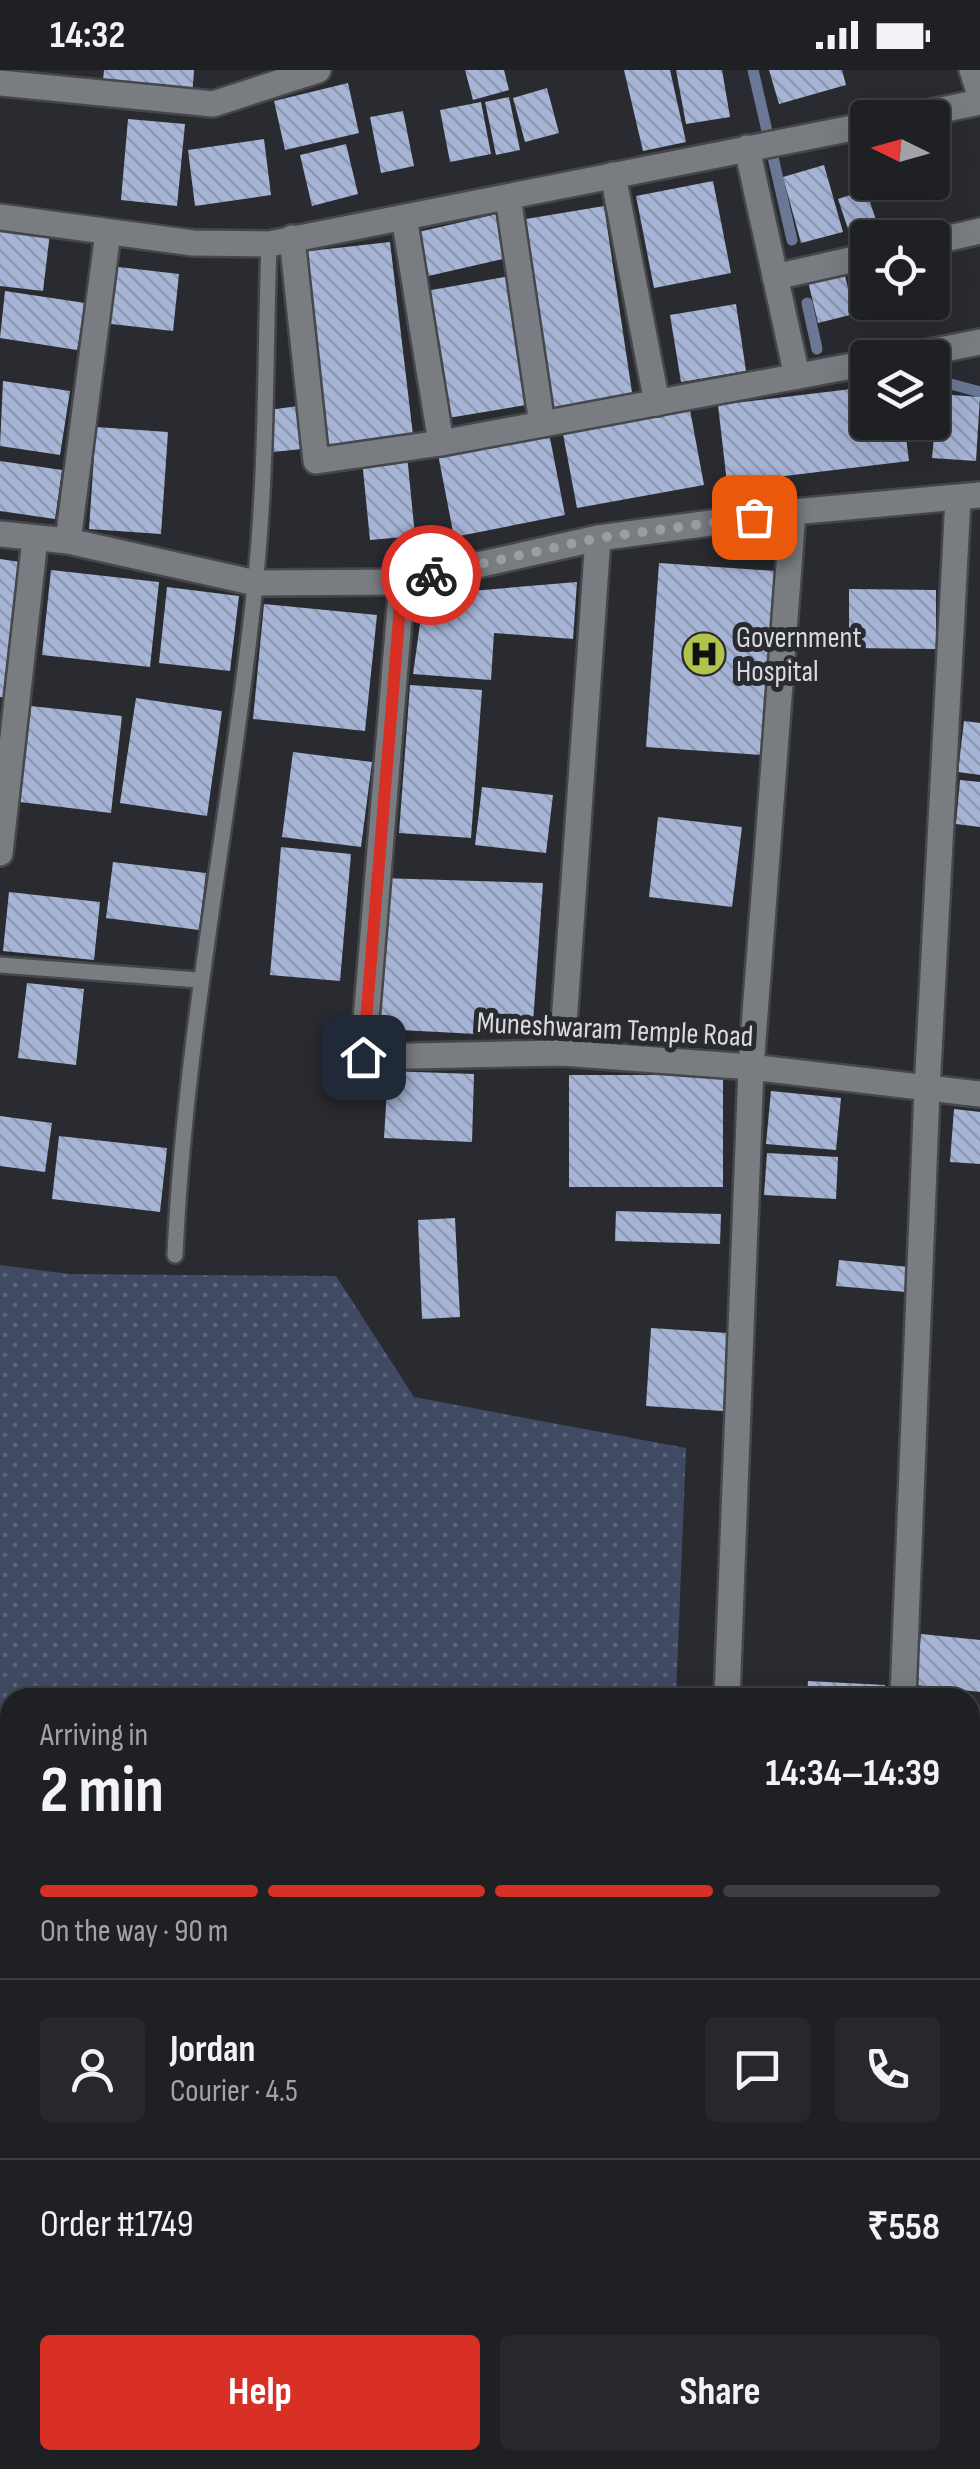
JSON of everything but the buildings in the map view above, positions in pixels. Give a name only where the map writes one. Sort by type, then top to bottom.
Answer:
[{"type":"street","points":[[0,83],[213,104],[318,70]]},
{"type":"street","points":[[950,106],[980,98],[972,70]]},
{"type":"street","points":[[0,217],[193,243],[281,241],[850,128]]},
{"type":"street","points":[[749,148],[797,376]]},
{"type":"street","points":[[613,175],[657,403]]},
{"type":"street","points":[[508,197],[542,424]]},
{"type":"street","points":[[404,217],[440,443]]},
{"type":"street","points":[[950,238],[980,231]]},
{"type":"street","points":[[68,541],[108,232]]},
{"type":"street","points":[[281,241],[316,461],[440,443],[850,366]]},
{"type":"street","points":[[775,277],[850,260]]},
{"type":"street","points":[[950,348],[980,342]]},
{"type":"street","points":[[0,534],[68,541],[256,583],[402,582],[598,538],[793,512],[969,497],[927,1090],[903,1688]]},
{"type":"street","points":[[727,1688],[751,1067],[793,512]]},
{"type":"street","points":[[562,1053],[598,538]]},
{"type":"street","points":[[0,853],[35,539]]},
{"type":"street","name":"Muneshwaram Temple Road","points":[[402,582],[363,1057],[562,1053],[751,1067],[980,1094]]},
{"type":"lane","points":[[176,1255],[180,1143],[198,980],[256,583],[281,241]]},
{"type":"lane","points":[[0,965],[198,980]]},
{"type":"shaded area","points":[[0,1265],[69,1274],[336,1276],[414,1397],[686,1448],[676,1688],[0,1688]]},
{"type":"waterway","points":[[753,70],[792,240]]},
{"type":"waterway","points":[[807,303],[817,349]]},
{"type":"waterway","points":[[950,384],[980,392]]},
{"type":"way so far","points":[[431,575],[598,538],[754,517]]},
{"type":"place","name":"Government Hospital","points":[[704,654]]},
{"type":"route","points":[[363,1057],[402,582],[431,575]]}]
